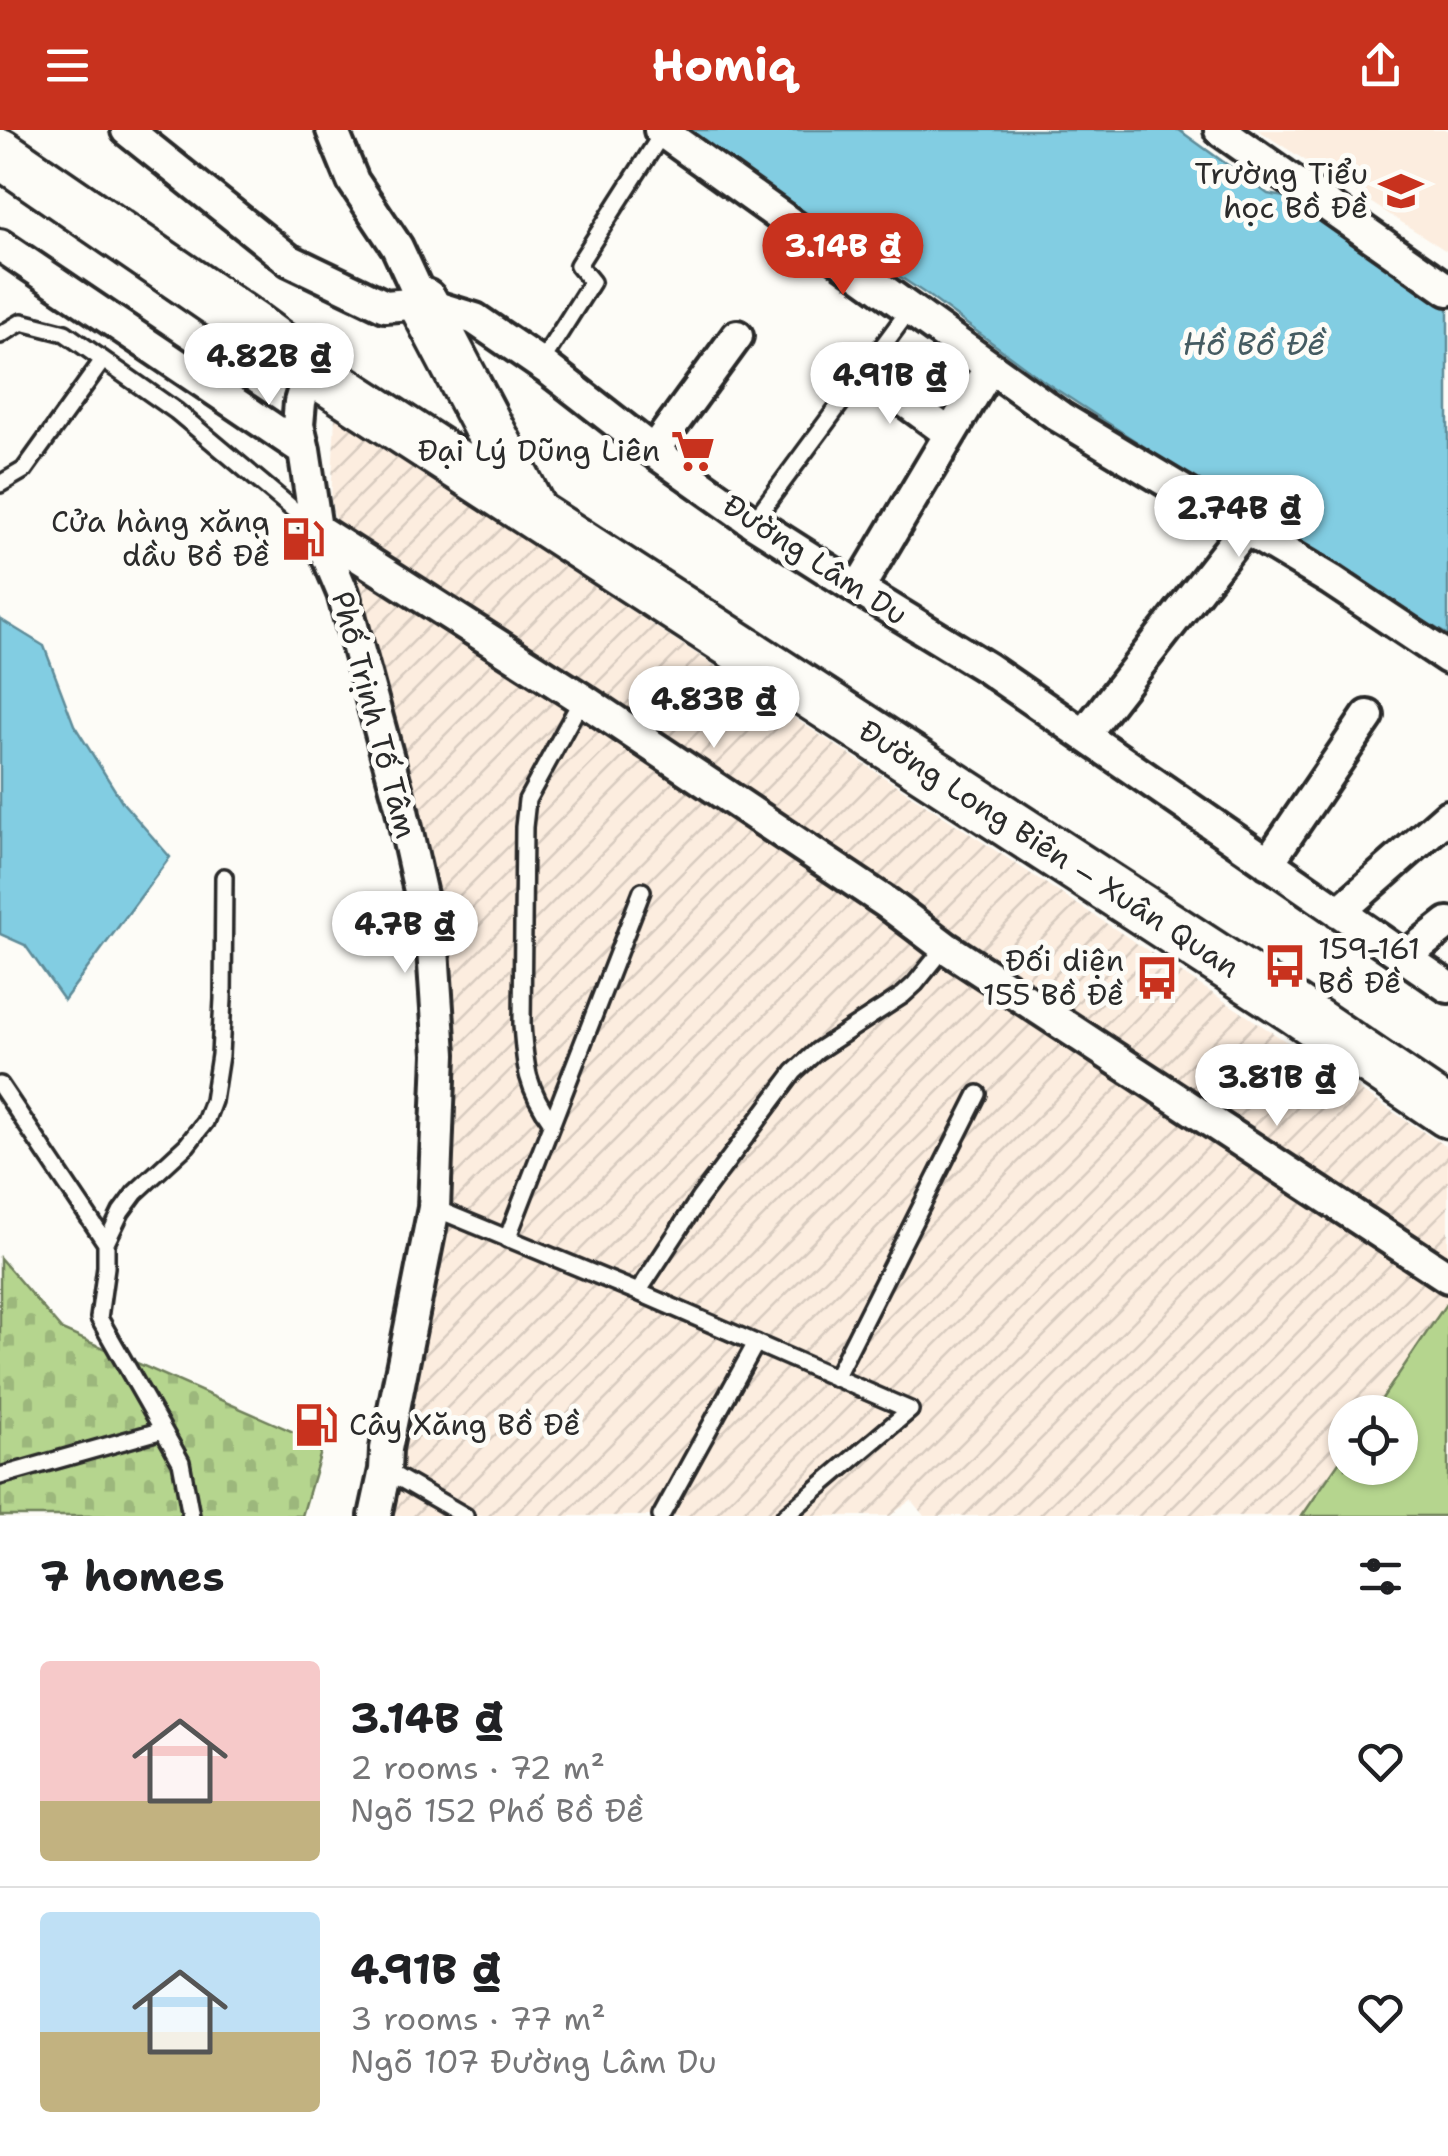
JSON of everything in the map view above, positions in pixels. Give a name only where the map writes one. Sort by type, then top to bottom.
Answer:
[{"type":"main road","name":"Đường Long Biên – Xuân Quan","points":[[0,153],[322,376],[1295,1009],[1448,1113]]},
{"type":"main road","points":[[423,303],[535,516]]},
{"type":"street","name":"Đường Lâm Du","points":[[126,130],[289,260],[385,306],[423,303],[475,319],[753,522],[987,668],[1448,987]]},
{"type":"street","points":[[332,130],[353,182],[396,246],[423,303]]},
{"type":"street","points":[[1220,130],[1448,290]]},
{"type":"street","points":[[661,131],[1060,417],[1331,580],[1448,658]]},
{"type":"street","points":[[0,245],[304,450],[322,376]]},
{"type":"street","points":[[653,451],[738,336]]},
{"type":"street","points":[[858,589],[990,367]]},
{"type":"street","points":[[864,371],[950,434]]},
{"type":"street","name":"Phố Trịnh Tố Tâm","points":[[304,450],[316,529],[343,592],[401,806],[433,949],[440,1054],[434,1208],[375,1516]]},
{"type":"street","points":[[316,529],[582,698],[946,947],[1448,1277]]},
{"type":"street","points":[[1084,735],[1245,529]]},
{"type":"street","points":[[1268,864],[1368,716]]},
{"type":"street","points":[[1339,912],[1448,816]]},
{"type":"street","points":[[1404,957],[1448,923]]},
{"type":"lane","points":[[540,364],[592,282],[578,265],[661,131]]},
{"type":"lane","points":[[753,522],[910,309]]},
{"type":"lane","points":[[0,335],[22,322],[65,333],[176,411],[316,529]]},
{"type":"lane","points":[[0,484],[24,470],[103,360]]},
{"type":"lane","points":[[552,1122],[531,1089],[524,1052],[524,827],[527,800],[582,698]]},
{"type":"lane","points":[[190,1516],[181,1462],[98,1318],[106,1243],[121,1212],[135,1193],[187,1145],[205,1122],[213,1101],[224,1000],[224,877]]},
{"type":"lane","points":[[507,1239],[642,890]]},
{"type":"lane","points":[[638,1292],[699,1199],[794,1072],[817,1051],[904,995],[946,947]]},
{"type":"lane","points":[[0,1086],[106,1243]]},
{"type":"lane","points":[[835,1378],[978,1094]]},
{"type":"lane","points":[[434,1208],[910,1410],[785,1516]]},
{"type":"lane","points":[[661,1516],[756,1344]]},
{"type":"lane","points":[[0,1476],[163,1430]]},
{"type":"lane","points":[[385,1470],[465,1516]]},
{"type":"shaded area","name":"Trường Tiểu học Bồ Đề","points":[[1258,130],[1448,130],[1448,252]]},
{"type":"shaded area","points":[[335,416],[1448,1148],[1448,1301],[1384,1395],[1328,1395],[1328,1478],[1302,1516],[924,1516],[911,1500],[890,1516],[391,1516],[449,1202],[450,1013],[331,501]]},
{"type":"green space","points":[[0,1258],[62,1330],[323,1445],[302,1516],[0,1516]]},
{"type":"green space","points":[[1448,1301],[1448,1516],[1302,1516],[1328,1478],[1328,1485],[1418,1485],[1418,1395],[1384,1395]]},
{"type":"water","name":"Hồ Bồ Đề","points":[[684,130],[1179,130],[1268,194],[1307,201],[1448,304],[1448,635],[1304,551],[1045,382],[926,294]]},
{"type":"water","points":[[0,619],[44,646],[74,725],[123,803],[170,857],[64,1000],[25,945],[0,934]]},
{"type":"place","name":"Trường Tiểu học Bồ Đề","points":[[1401,191]]},
{"type":"place","name":"Đại Lý Dũng Liên","points":[[693,451]]},
{"type":"place","name":"Cửa hàng xăng dầu Bồ Đề","points":[[303,539]]},
{"type":"place","name":"159-161 Bồ Đề","points":[[1285,966]]},
{"type":"place","name":"Đối diện 155 Bồ Đề","points":[[1157,978]]},
{"type":"place","name":"Cây Xăng Bồ Đề","points":[[316,1425]]}]
